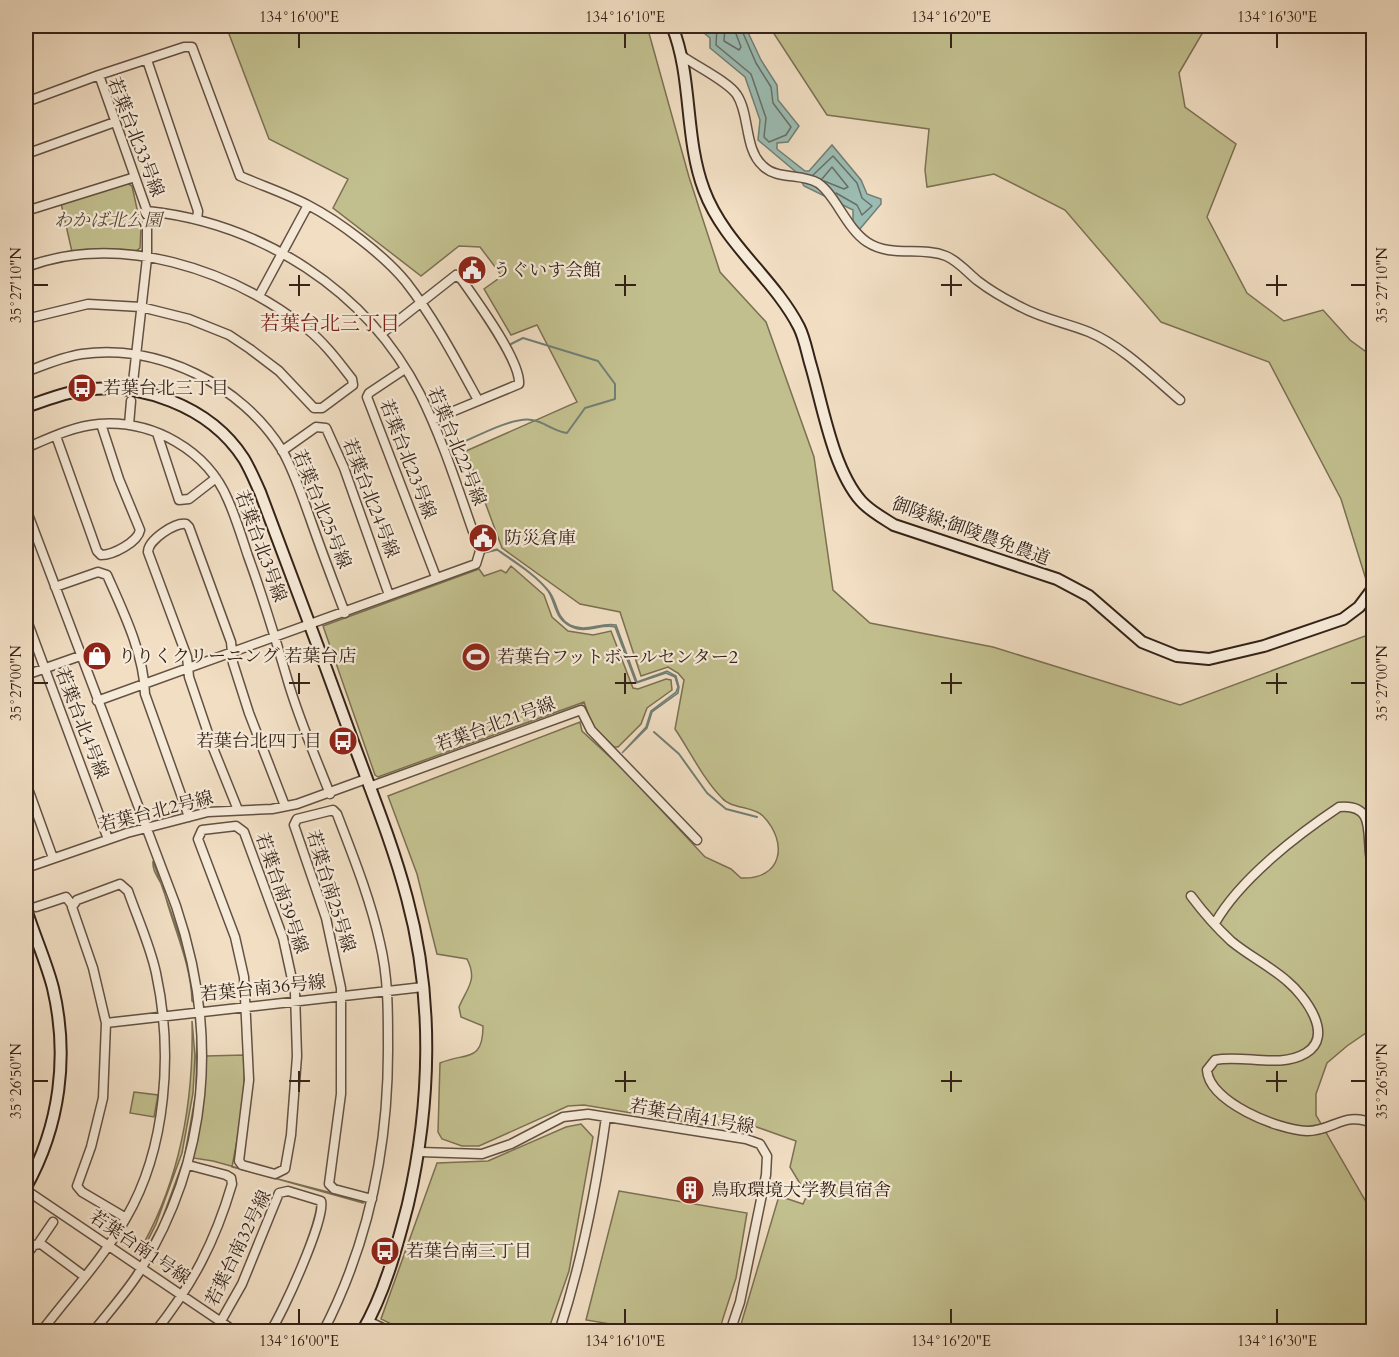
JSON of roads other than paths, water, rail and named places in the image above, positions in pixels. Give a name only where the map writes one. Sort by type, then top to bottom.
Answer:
[{"type":"street","name":"御陵線;御陵農免農道","points":[[672,26],[682,56],[693,149],[709,203],[733,241],[765,282],[785,302],[801,330],[844,474],[861,502],[894,525],[1057,579],[1089,596],[1142,642],[1177,656],[1209,659],[1264,646],[1343,619],[1359,607],[1374,587]]},
{"type":"street","points":[[99,75],[184,47],[192,47],[240,176],[308,205],[371,250],[404,280],[478,400]]},
{"type":"street","points":[[682,56],[730,86],[736,93],[742,104],[755,157],[763,166],[770,171],[798,175],[819,184],[848,224],[865,241],[885,250],[936,253],[949,257],[979,282],[1021,308],[1090,333],[1109,343],[1179,400]]},
{"type":"street","points":[[147,60],[198,211],[197,219]]},
{"type":"street","name":"若葉台北33号線","points":[[26,102],[99,75],[147,212],[147,258],[129,425]]},
{"type":"street","points":[[26,154],[115,122]]},
{"type":"street","points":[[26,211],[135,177]]},
{"type":"street","points":[[259,296],[308,205]]},
{"type":"street","name":"若葉台北22号線","points":[[97,701],[233,654],[476,564],[480,551],[432,420],[405,369],[381,334],[348,300],[304,265],[243,234],[197,219],[147,212]]},
{"type":"street","points":[[26,267],[62,257],[94,254],[147,258],[213,276],[259,296],[306,328],[327,348],[352,379],[350,389],[322,408],[314,408],[279,371],[229,335],[189,319],[141,307],[88,304],[26,320]]},
{"type":"street","points":[[381,334],[450,277],[457,275],[494,326],[510,357],[519,382],[515,387],[432,420]]},
{"type":"street","name":"若葉台北25号線","points":[[26,372],[48,362],[82,354],[112,353],[137,356],[202,376],[231,394],[256,416],[282,451],[298,486],[345,613]]},
{"type":"street","name":"若葉台北23号線","points":[[405,369],[367,397],[436,577]]},
{"type":"street","points":[[26,407],[78,391],[116,389],[132,396],[153,394],[195,413],[214,427],[244,459],[260,492],[368,783],[408,898],[423,987],[426,1066],[420,1152],[402,1227],[362,1332]]},
{"type":"street","points":[[56,436],[97,551],[102,555],[109,555],[136,538],[140,530],[119,479],[101,424]]},
{"type":"street","name":"若葉台北3号線","points":[[26,448],[56,436],[101,424],[129,425],[158,433],[190,450],[216,478],[228,499],[276,638],[287,680],[330,794]]},
{"type":"street","name":"若葉台北24号線","points":[[282,451],[316,427],[326,428],[344,468],[389,595]]},
{"type":"street","points":[[158,433],[179,500],[189,499],[216,478]]},
{"type":"street","points":[[26,509],[190,949],[201,1012],[200,1105],[188,1165],[163,1227],[141,1269],[93,1332]]},
{"type":"street","points":[[238,810],[189,677],[189,669],[148,549],[151,543],[178,524],[186,524],[189,527],[215,594],[233,654],[232,663],[285,806]]},
{"type":"street","points":[[55,587],[98,572],[106,573],[129,630],[145,684],[145,694],[189,817]]},
{"type":"street","name":"若葉台北4号線","points":[[26,620],[108,839]]},
{"type":"street","points":[[26,675],[80,656]]},
{"type":"street","name":"若葉台北21号線","points":[[368,783],[580,710],[591,730],[697,840]]},
{"type":"street","points":[[26,783],[53,858]]},
{"type":"street","name":"若葉台北2号線","points":[[26,868],[108,839],[189,817],[285,806],[368,783]]},
{"type":"street","points":[[1215,923],[1224,908],[1259,871],[1339,807],[1351,806],[1361,809],[1366,815],[1368,847],[1374,872]]},
{"type":"street","name":"若葉台南25号線","points":[[323,1332],[355,1261],[372,1199],[387,1115],[386,973],[372,911],[338,814],[333,810],[297,819],[294,825],[331,938],[339,973],[343,1052],[341,1094],[329,1184],[334,1190],[372,1199]]},
{"type":"street","name":"若葉台南39号線","points":[[236,826],[244,832],[283,938],[295,993],[297,1056],[291,1135],[285,1169],[275,1174],[242,1165],[239,1161],[249,1080],[248,1007],[235,937],[198,839],[202,830],[236,826]]},
{"type":"street","points":[[41,1332],[126,1218],[150,1156],[160,1116],[164,1073],[163,1017],[156,971],[125,885],[116,885],[77,900],[72,905]]},
{"type":"street","points":[[1191,896],[1215,923],[1252,958],[1287,981],[1310,1010],[1319,1032],[1316,1044],[1306,1053],[1292,1058],[1215,1060],[1208,1070],[1210,1085],[1239,1107],[1289,1129],[1310,1131],[1351,1118],[1361,1118],[1374,1124]]},
{"type":"street","points":[[26,1189],[47,1143],[59,1091],[62,1062],[61,1034],[53,987],[31,908],[66,897],[72,905],[93,968],[106,1023],[103,1098],[91,1147],[77,1186],[82,1192],[126,1218]]},
{"type":"street","name":"若葉台南36号線","points":[[106,1023],[423,987]]},
{"type":"street","name":"若葉台南41号線","points":[[420,1152],[482,1154],[511,1144],[563,1118],[588,1114],[746,1138],[760,1144],[767,1156],[766,1175],[740,1302],[730,1332]]},
{"type":"street","name":"若葉台南41号線","points":[[559,1332],[576,1279],[598,1179],[606,1117]]},
{"type":"street","points":[[155,1332],[183,1296],[204,1262],[233,1182],[226,1175],[188,1165]]},
{"type":"street","name":"若葉台南1号線","points":[[26,1189],[236,1332]]},
{"type":"street","name":"若葉台南32号線","points":[[221,1321],[243,1284],[278,1196],[288,1191],[321,1201],[322,1208],[313,1239],[270,1332]]},
{"type":"street","points":[[26,1255],[32,1246],[38,1244],[53,1222]]},
{"type":"street","points":[[38,1244],[84,1276]]},
{"type":"street","points":[[211,1332],[221,1321]]},
{"type":"street","points":[[368,1321],[391,1332]]},
{"type":"water","points":[[712,26],[745,26],[761,60],[777,85],[778,100],[799,126],[788,142],[777,143],[777,149],[805,171],[809,171],[832,145],[861,180],[867,194],[881,199],[881,204],[859,230],[853,222],[853,210],[804,186],[796,172],[758,140],[760,120],[745,77],[710,48],[710,38],[704,33],[710,32]]},
{"type":"water","points":[[497,549],[543,584],[551,594],[565,622],[582,628],[616,625],[637,682],[667,671],[676,676],[679,687],[678,693],[652,712],[647,728],[622,753],[646,727],[651,711],[676,692],[678,687],[675,677],[666,673],[636,683],[615,627],[582,629],[570,626],[565,623],[558,615],[548,591],[537,580],[497,550],[484,553]]},
{"type":"waterway","points":[[450,448],[503,425],[524,420],[537,421],[567,433],[585,408],[615,399],[615,384],[598,361],[523,338],[511,344]]},
{"type":"waterway","points":[[654,732],[679,754],[707,793],[726,809],[757,817]]},
{"type":"place","name":"うぐいす会館","points":[[472,270]]},
{"type":"place","name":"若葉台北三丁目","points":[[82,388]]},
{"type":"place","name":"防災倉庫","points":[[483,538]]},
{"type":"place","name":"りりくクリーニング 若葉台店","points":[[97,656]]},
{"type":"place","name":"若葉台フットボールセンター2","points":[[476,657]]},
{"type":"place","name":"若葉台北四丁目","points":[[343,741]]},
{"type":"place","name":"鳥取環境大学教員宿舎","points":[[690,1190]]},
{"type":"place","name":"若葉台南三丁目","points":[[385,1251]]},
{"type":"district","name":"若葉台北三丁目","points":[[330,323]]},
{"type":"park label","name":"わかば北公園","points":[[108,220]]}]
